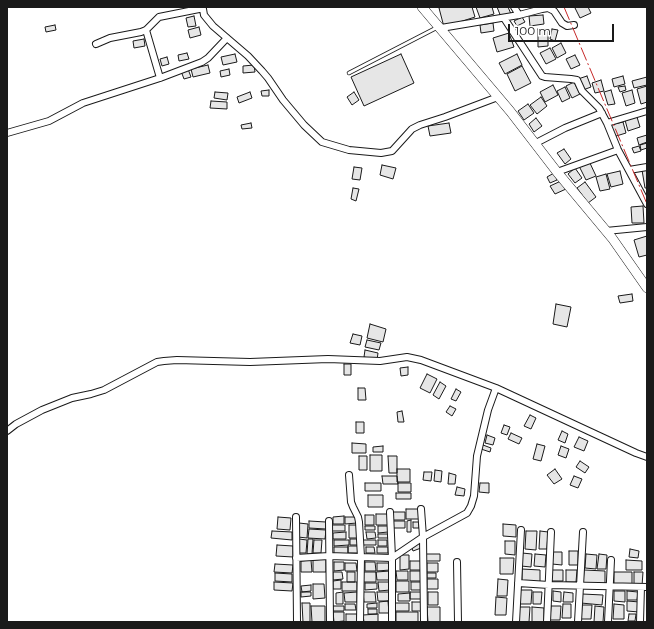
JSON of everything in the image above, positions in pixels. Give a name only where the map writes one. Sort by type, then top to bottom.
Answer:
[{"type":"street","points":[[422,7],[536,143],[557,172],[612,238],[647,288]]},
{"type":"street","points":[[514,7],[519,15]]},
{"type":"street","points":[[96,44],[110,38],[146,30],[160,17],[205,8],[204,15],[213,26],[248,56],[262,71],[283,100],[304,125],[322,142],[349,150],[381,153],[392,152],[412,129],[420,124],[445,117],[498,97]]},
{"type":"street","points":[[440,27],[504,18],[548,8],[554,11],[562,23],[567,26],[574,25]]},
{"type":"street","points":[[504,18],[542,76],[571,78],[577,80],[582,91],[599,108],[608,123],[618,150],[647,204]]},
{"type":"street","points":[[146,30],[160,78]]},
{"type":"street","points":[[7,133],[49,121],[83,103],[160,78],[202,62],[208,58],[227,38]]},
{"type":"street","points":[[608,123],[647,111]]},
{"type":"street","points":[[536,143],[565,128],[602,113]]},
{"type":"street","points":[[557,172],[618,150]]},
{"type":"street","points":[[629,170],[647,167]]},
{"type":"street","points":[[606,231],[647,227]]},
{"type":"street","points":[[7,431],[16,424],[42,410],[72,398],[104,390],[157,362],[177,360],[250,362],[328,359],[380,361],[407,357],[421,360],[496,388],[647,457]]},
{"type":"street","points":[[296,558],[329,556],[392,558],[423,537],[467,513],[474,496],[477,456],[488,410],[496,388]]},
{"type":"street","points":[[349,475],[353,507],[359,522],[361,557],[360,622]]},
{"type":"street","points":[[421,509],[423,537],[424,622]]},
{"type":"street","points":[[390,512],[392,622]]},
{"type":"street","points":[[296,516],[297,622]]},
{"type":"street","points":[[329,521],[330,622]]},
{"type":"street","points":[[516,622],[521,530]]},
{"type":"street","points":[[547,622],[551,532]]},
{"type":"street","points":[[578,622],[584,532]]},
{"type":"street","points":[[608,622],[611,560]]},
{"type":"street","points":[[457,562],[458,622]]},
{"type":"street","points":[[518,583],[644,587],[640,622]]},
{"type":"lane","points":[[350,73],[440,27]]},
{"type":"building","points":[[472,7],[475,17],[444,27],[439,8]]},
{"type":"building","points":[[476,7],[492,7],[494,14],[480,18]]},
{"type":"building","points":[[497,7],[508,7],[511,14],[501,17]]},
{"type":"building","points":[[588,7],[591,13],[580,18],[575,8]]},
{"type":"building","points":[[543,15],[544,24],[530,26],[529,16]]},
{"type":"building","points":[[194,16],[196,26],[188,27],[186,18]]},
{"type":"building","points":[[522,17],[525,22],[517,26],[514,21]]},
{"type":"building","points":[[493,23],[494,31],[481,33],[480,25]]},
{"type":"building","points":[[55,25],[56,30],[46,32],[45,27]]},
{"type":"building","points":[[199,27],[201,35],[190,38],[188,30]]},
{"type":"building","points":[[538,29],[548,29],[548,46],[538,47]]},
{"type":"building","points":[[552,29],[558,30],[555,41],[550,39]]},
{"type":"building","points":[[509,33],[514,47],[497,52],[493,38]]},
{"type":"building","points":[[144,39],[145,46],[134,48],[133,41]]},
{"type":"building","points":[[561,43],[566,53],[557,58],[552,48]]},
{"type":"building","points":[[550,48],[556,59],[546,64],[540,53]]},
{"type":"building","points":[[187,53],[189,59],[179,61],[178,55]]},
{"type":"building","points":[[235,54],[237,62],[223,65],[221,57]]},
{"type":"building","points":[[401,54],[414,83],[364,106],[351,77]]},
{"type":"building","points":[[517,54],[522,65],[505,74],[499,63]]},
{"type":"building","points":[[575,55],[580,65],[571,69],[566,59]]},
{"type":"building","points":[[167,57],[169,64],[162,66],[160,59]]},
{"type":"building","points":[[208,65],[210,73],[193,77],[191,69]]},
{"type":"building","points":[[254,65],[255,72],[243,73],[243,66]]},
{"type":"building","points":[[522,66],[531,83],[515,91],[507,74]]},
{"type":"building","points":[[188,69],[191,77],[184,79],[181,71]]},
{"type":"building","points":[[229,69],[230,75],[221,77],[220,71]]},
{"type":"building","points":[[587,76],[591,87],[583,90],[578,79]]},
{"type":"building","points":[[623,76],[625,84],[614,87],[612,79]]},
{"type":"building","points":[[647,77],[647,85],[634,88],[632,81]]},
{"type":"building","points":[[601,80],[604,91],[595,93],[592,83]]},
{"type":"building","points":[[574,82],[580,94],[572,98],[566,86]]},
{"type":"building","points":[[553,85],[558,95],[545,102],[540,92]]},
{"type":"building","points":[[625,86],[626,90],[620,92],[618,87]]},
{"type":"building","points":[[647,86],[647,102],[641,104],[637,89]]},
{"type":"building","points":[[565,87],[570,98],[562,102],[557,91]]},
{"type":"building","points":[[269,90],[269,96],[262,96],[261,91]]},
{"type":"building","points":[[611,90],[615,104],[608,105],[604,92]]},
{"type":"building","points":[[632,90],[635,103],[626,106],[622,93]]},
{"type":"building","points":[[215,92],[228,93],[227,100],[214,98]]},
{"type":"building","points":[[250,92],[252,98],[239,103],[237,97]]},
{"type":"building","points":[[354,92],[359,100],[352,105],[347,97]]},
{"type":"building","points":[[541,97],[547,106],[537,114],[530,105]]},
{"type":"building","points":[[211,101],[227,102],[227,109],[210,108]]},
{"type":"building","points":[[528,104],[534,113],[524,120],[518,111]]},
{"type":"building","points":[[637,117],[640,127],[628,131],[625,120]]},
{"type":"building","points":[[536,118],[542,126],[534,132],[529,124]]},
{"type":"building","points":[[623,122],[626,133],[613,137],[610,125]]},
{"type":"building","points":[[251,123],[252,128],[242,129],[241,125]]},
{"type":"building","points":[[449,123],[451,133],[430,136],[428,126]]},
{"type":"building","points":[[647,135],[647,142],[639,145],[637,138]]},
{"type":"building","points":[[647,143],[647,148],[641,150],[640,145]]},
{"type":"building","points":[[639,146],[641,151],[634,153],[632,148]]},
{"type":"building","points":[[564,149],[571,159],[565,164],[557,153]]},
{"type":"building","points":[[589,161],[596,176],[586,180],[579,166]]},
{"type":"building","points":[[382,165],[396,168],[393,179],[380,175]]},
{"type":"building","points":[[354,167],[362,168],[360,180],[352,179]]},
{"type":"building","points":[[575,168],[582,178],[575,183],[568,174]]},
{"type":"building","points":[[647,169],[647,188],[645,188],[642,170]]},
{"type":"building","points":[[620,171],[623,184],[611,187],[607,174]]},
{"type":"building","points":[[554,173],[557,180],[550,183],[547,177]]},
{"type":"building","points":[[606,174],[610,189],[600,191],[596,177]]},
{"type":"building","points":[[561,181],[566,189],[555,194],[550,186]]},
{"type":"building","points":[[585,182],[596,197],[588,203],[577,188]]},
{"type":"building","points":[[353,188],[359,189],[356,201],[351,199]]},
{"type":"building","points":[[643,206],[644,223],[632,223],[631,207]]},
{"type":"building","points":[[647,236],[647,255],[639,257],[634,240]]},
{"type":"building","points":[[632,294],[633,301],[620,303],[618,296]]},
{"type":"building","points":[[556,304],[571,307],[567,327],[553,324]]},
{"type":"building","points":[[370,324],[386,329],[383,342],[367,338]]},
{"type":"building","points":[[353,334],[362,336],[360,345],[350,343]]},
{"type":"building","points":[[367,340],[381,343],[379,350],[365,347]]},
{"type":"building","points":[[365,350],[378,353],[377,360],[364,357]]},
{"type":"building","points":[[344,364],[351,364],[351,375],[344,375]]},
{"type":"building","points":[[408,367],[408,375],[401,376],[400,368]]},
{"type":"building","points":[[427,374],[437,379],[430,393],[420,388]]},
{"type":"building","points":[[440,382],[446,386],[439,399],[433,395]]},
{"type":"building","points":[[358,388],[365,388],[366,400],[358,400]]},
{"type":"building","points":[[456,389],[461,392],[456,401],[451,399]]},
{"type":"building","points":[[450,406],[456,409],[452,416],[446,412]]},
{"type":"building","points":[[402,411],[404,422],[398,422],[397,412]]},
{"type":"building","points":[[530,415],[536,418],[531,429],[524,426]]},
{"type":"building","points":[[356,422],[364,422],[364,433],[356,433]]},
{"type":"building","points":[[504,425],[510,427],[507,435],[501,433]]},
{"type":"building","points":[[562,431],[568,434],[565,443],[558,440]]},
{"type":"building","points":[[511,433],[522,438],[519,444],[508,439]]},
{"type":"building","points":[[487,435],[495,438],[493,445],[485,443]]},
{"type":"building","points":[[579,437],[588,441],[584,451],[574,447]]},
{"type":"building","points":[[352,443],[366,444],[366,453],[352,453]]},
{"type":"building","points":[[537,444],[545,446],[541,461],[533,459]]},
{"type":"building","points":[[483,445],[491,448],[490,452],[481,449]]},
{"type":"building","points":[[383,446],[383,452],[373,452],[373,447]]},
{"type":"building","points":[[561,446],[569,449],[566,458],[558,455]]},
{"type":"building","points":[[370,455],[382,455],[382,471],[370,471]]},
{"type":"building","points":[[359,456],[367,456],[367,470],[359,470]]},
{"type":"building","points":[[388,456],[397,456],[397,473],[389,473]]},
{"type":"building","points":[[580,461],[589,467],[585,473],[576,467]]},
{"type":"building","points":[[397,469],[410,469],[410,482],[397,482]]},
{"type":"building","points":[[555,469],[562,479],[554,484],[547,475]]},
{"type":"building","points":[[435,470],[442,471],[441,482],[434,481]]},
{"type":"building","points":[[424,472],[432,472],[431,481],[423,480]]},
{"type":"building","points":[[449,473],[456,475],[455,484],[448,484]]},
{"type":"building","points":[[382,476],[397,476],[398,484],[383,484]]},
{"type":"building","points":[[574,476],[582,479],[578,488],[570,485]]},
{"type":"building","points":[[365,483],[381,483],[381,491],[365,491]]},
{"type":"building","points":[[398,483],[411,483],[411,492],[398,492]]},
{"type":"building","points":[[480,483],[489,483],[489,493],[479,492]]},
{"type":"building","points":[[457,487],[465,489],[464,496],[455,495]]},
{"type":"building","points":[[396,493],[411,493],[411,499],[396,499]]},
{"type":"building","points":[[368,495],[383,495],[383,507],[368,507]]},
{"type":"building","points":[[406,509],[420,509],[420,519],[406,519]]},
{"type":"building","points":[[391,512],[405,512],[405,520],[391,520]]},
{"type":"building","points":[[376,514],[389,514],[389,525],[376,525]]},
{"type":"building","points":[[365,515],[374,515],[374,525],[365,525]]},
{"type":"building","points":[[344,516],[344,524],[333,524],[333,517]]},
{"type":"building","points":[[278,517],[291,518],[290,530],[277,529]]},
{"type":"building","points":[[345,517],[357,517],[357,523],[345,524]]},
{"type":"building","points":[[411,520],[411,532],[407,532],[407,521]]},
{"type":"building","points":[[309,521],[326,522],[326,529],[309,528]]},
{"type":"building","points":[[393,521],[405,521],[405,528],[393,528]]},
{"type":"building","points":[[413,522],[419,522],[419,528],[413,528]]},
{"type":"building","points":[[299,523],[308,524],[307,538],[298,537]]},
{"type":"building","points":[[503,524],[516,525],[516,537],[503,536]]},
{"type":"building","points":[[332,525],[345,525],[345,531],[332,531]]},
{"type":"building","points":[[349,525],[359,525],[359,538],[349,538]]},
{"type":"building","points":[[365,526],[375,526],[375,530],[365,530]]},
{"type":"building","points":[[378,526],[388,526],[388,532],[378,533]]},
{"type":"building","points":[[309,529],[326,530],[325,539],[308,538]]},
{"type":"building","points":[[272,531],[292,532],[292,540],[271,538]]},
{"type":"building","points":[[526,531],[537,531],[536,550],[525,549]]},
{"type":"building","points":[[540,531],[548,532],[547,549],[539,549]]},
{"type":"building","points":[[346,532],[346,539],[333,539],[333,533]]},
{"type":"building","points":[[366,532],[375,532],[376,538],[367,539]]},
{"type":"building","points":[[378,534],[388,534],[388,538],[378,538]]},
{"type":"building","points":[[299,539],[307,540],[306,553],[298,553]]},
{"type":"building","points":[[308,539],[313,539],[312,554],[307,554]]},
{"type":"building","points":[[350,539],[359,539],[359,545],[350,545]]},
{"type":"building","points":[[314,540],[322,540],[321,553],[313,553]]},
{"type":"building","points":[[334,540],[349,540],[349,545],[334,546]]},
{"type":"building","points":[[363,540],[376,540],[376,545],[363,545]]},
{"type":"building","points":[[378,540],[387,540],[387,546],[378,546]]},
{"type":"building","points":[[505,541],[515,541],[515,555],[505,554]]},
{"type":"building","points":[[420,543],[421,548],[413,551],[411,546]]},
{"type":"building","points":[[277,545],[293,546],[293,557],[276,556]]},
{"type":"building","points":[[348,546],[359,546],[359,553],[348,553]]},
{"type":"building","points":[[334,547],[348,547],[348,554],[334,554]]},
{"type":"building","points":[[366,547],[374,547],[375,553],[366,553]]},
{"type":"building","points":[[377,547],[388,547],[388,553],[377,553]]},
{"type":"building","points":[[630,549],[639,551],[638,558],[629,557]]},
{"type":"building","points":[[569,551],[578,551],[578,565],[569,565]]},
{"type":"building","points":[[552,552],[562,552],[562,565],[552,564]]},
{"type":"building","points":[[522,553],[532,554],[531,567],[521,566]]},
{"type":"building","points":[[426,554],[440,554],[440,561],[426,561]]},
{"type":"building","points":[[535,554],[546,555],[545,567],[534,566]]},
{"type":"building","points":[[586,554],[597,555],[596,569],[585,568]]},
{"type":"building","points":[[599,554],[607,555],[606,569],[597,569]]},
{"type":"building","points":[[400,555],[409,555],[409,569],[400,570]]},
{"type":"building","points":[[500,558],[514,558],[513,574],[500,574]]},
{"type":"building","points":[[326,559],[326,572],[313,572],[313,560]]},
{"type":"building","points":[[311,560],[312,572],[301,572],[301,561]]},
{"type":"building","points":[[626,560],[642,561],[642,570],[626,570]]},
{"type":"building","points":[[410,561],[423,561],[423,570],[410,570]]},
{"type":"building","points":[[334,562],[344,562],[344,570],[334,571]]},
{"type":"building","points":[[365,562],[375,562],[376,571],[365,571]]},
{"type":"building","points":[[345,563],[356,563],[357,571],[345,571]]},
{"type":"building","points":[[377,563],[390,563],[390,570],[377,571]]},
{"type":"building","points":[[427,563],[438,563],[438,572],[427,572]]},
{"type":"building","points":[[275,564],[293,565],[292,573],[274,572]]},
{"type":"building","points":[[522,569],[540,570],[540,582],[522,581]]},
{"type":"building","points":[[551,570],[563,570],[563,581],[551,581]]},
{"type":"building","points":[[566,570],[577,570],[576,582],[566,582]]},
{"type":"building","points":[[584,570],[605,571],[605,585],[583,584]]},
{"type":"building","points":[[390,571],[390,580],[377,580],[376,572]]},
{"type":"building","points":[[396,571],[408,571],[408,580],[397,580]]},
{"type":"building","points":[[410,571],[422,571],[422,581],[410,581]]},
{"type":"building","points":[[333,572],[342,572],[343,579],[333,580]]},
{"type":"building","points":[[347,572],[355,572],[355,582],[347,582]]},
{"type":"building","points":[[362,572],[376,572],[376,582],[362,582]]},
{"type":"building","points":[[614,572],[632,572],[632,585],[614,584]]},
{"type":"building","points":[[634,572],[643,572],[642,586],[634,586]]},
{"type":"building","points":[[275,573],[292,574],[292,582],[275,581]]},
{"type":"building","points":[[427,573],[436,573],[436,578],[427,578]]},
{"type":"building","points":[[427,579],[438,579],[438,589],[427,589]]},
{"type":"building","points":[[498,579],[508,580],[507,596],[497,596]]},
{"type":"building","points":[[341,580],[341,589],[333,589],[333,581]]},
{"type":"building","points":[[396,581],[409,581],[409,592],[396,592]]},
{"type":"building","points":[[274,582],[293,583],[292,591],[274,590]]},
{"type":"building","points":[[342,582],[357,582],[357,591],[342,591]]},
{"type":"building","points":[[378,582],[390,582],[390,590],[379,591]]},
{"type":"building","points":[[411,582],[422,582],[422,590],[411,590]]},
{"type":"building","points":[[365,583],[377,583],[377,589],[365,590]]},
{"type":"building","points":[[313,584],[324,584],[325,598],[313,599]]},
{"type":"building","points":[[311,585],[311,591],[302,592],[301,586]]},
{"type":"building","points":[[519,590],[532,590],[531,604],[518,604]]},
{"type":"building","points":[[553,591],[561,592],[561,602],[553,601]]},
{"type":"building","points":[[614,591],[625,591],[625,602],[614,601]]},
{"type":"building","points":[[627,591],[638,592],[637,600],[627,600]]},
{"type":"building","points":[[301,592],[311,592],[311,596],[301,597]]},
{"type":"building","points":[[343,592],[343,604],[336,604],[336,593]]},
{"type":"building","points":[[357,592],[357,602],[345,602],[344,593]]},
{"type":"building","points":[[363,592],[375,592],[376,602],[364,602]]},
{"type":"building","points":[[377,592],[389,592],[389,601],[378,601]]},
{"type":"building","points":[[410,592],[422,592],[422,599],[410,599]]},
{"type":"building","points":[[428,592],[438,592],[438,605],[428,605]]},
{"type":"building","points":[[533,592],[542,592],[541,604],[533,604]]},
{"type":"building","points":[[564,592],[573,593],[573,602],[563,602]]},
{"type":"building","points":[[410,593],[410,601],[398,601],[398,594]]},
{"type":"building","points":[[582,594],[603,595],[602,605],[581,603]]},
{"type":"building","points":[[496,597],[507,598],[506,615],[495,615]]},
{"type":"building","points":[[388,601],[389,613],[379,613],[379,602]]},
{"type":"building","points":[[627,601],[640,602],[639,612],[627,611]]},
{"type":"building","points":[[412,602],[422,602],[422,611],[412,611]]},
{"type":"building","points":[[302,603],[310,603],[310,622],[303,622]]},
{"type":"building","points":[[377,603],[377,608],[367,608],[367,604]]},
{"type":"building","points":[[395,603],[409,603],[409,611],[395,611]]},
{"type":"building","points":[[345,604],[355,604],[356,610],[345,610]]},
{"type":"building","points":[[563,604],[571,604],[571,618],[562,618]]},
{"type":"building","points":[[614,604],[624,605],[624,619],[613,619]]},
{"type":"building","points":[[582,605],[592,605],[591,619],[581,619]]},
{"type":"building","points":[[311,606],[325,606],[325,622],[312,622]]},
{"type":"building","points":[[333,606],[344,606],[344,611],[333,611]]},
{"type":"building","points":[[551,606],[561,606],[560,620],[550,620]]},
{"type":"building","points":[[595,606],[604,607],[603,622],[594,622]]},
{"type":"building","points":[[427,607],[440,607],[440,622],[428,622]]},
{"type":"building","points":[[519,607],[530,607],[529,622],[518,622]]},
{"type":"building","points":[[532,607],[544,608],[544,622],[532,622]]},
{"type":"building","points":[[368,609],[377,609],[377,614],[368,614]]},
{"type":"building","points":[[333,612],[344,612],[344,621],[334,622]]},
{"type":"building","points":[[396,612],[418,612],[418,622],[396,622]]},
{"type":"building","points":[[346,614],[357,614],[357,622],[346,622]]},
{"type":"building","points":[[378,614],[378,622],[364,622],[363,615]]},
{"type":"building","points":[[629,614],[636,614],[635,621],[628,621]]},
{"type":"power","points":[[564,7],[647,204]]}]
